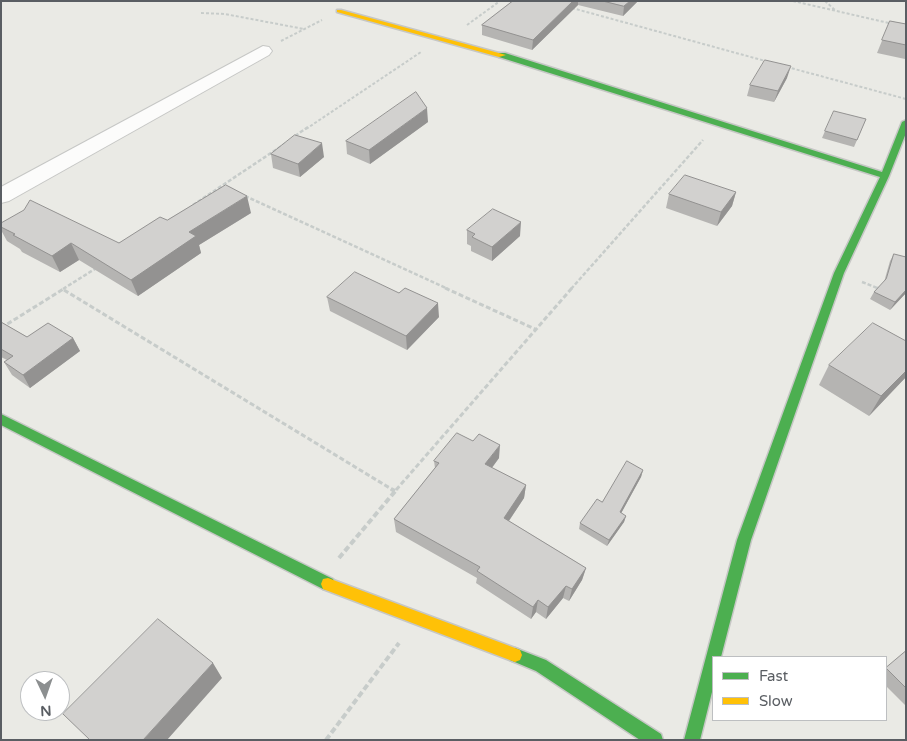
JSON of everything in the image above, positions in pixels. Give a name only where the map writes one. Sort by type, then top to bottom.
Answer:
[{"type":"street","points":[[339,11],[488,51],[886,176]]},
{"type":"street","points":[[1,196],[263,51]]},
{"type":"street","points":[[714,656],[744,540],[839,273],[886,176],[906,122]]},
{"type":"street","points":[[1,419],[319,581],[541,665],[655,740]]},
{"type":"street","points":[[692,740],[712,663]]},
{"type":"path","points":[[793,1],[897,25]]},
{"type":"path","points":[[825,1],[836,11]]},
{"type":"path","points":[[566,6],[774,63]]},
{"type":"path","points":[[263,51],[339,11]]},
{"type":"path","points":[[201,13],[225,14],[304,29]]},
{"type":"path","points":[[294,137],[406,61]]},
{"type":"path","points":[[783,66],[906,99]]},
{"type":"path","points":[[319,581],[535,329],[718,123]]},
{"type":"path","points":[[191,207],[286,143]]},
{"type":"path","points":[[222,186],[231,190]]},
{"type":"path","points":[[240,194],[535,329]]},
{"type":"path","points":[[1,328],[103,264]]},
{"type":"path","points":[[839,273],[881,290]]},
{"type":"path","points":[[64,290],[395,491]]},
{"type":"path","points":[[326,740],[417,619]]},
{"type":"building","points":[[513,1],[573,1],[533,40],[482,25]]},
{"type":"building","points":[[603,1],[630,1],[624,6]]},
{"type":"building","points":[[890,21],[906,24],[906,45],[882,40]]},
{"type":"building","points":[[765,60],[791,66],[778,91],[750,85]]},
{"type":"building","points":[[416,92],[427,108],[369,150],[346,141]]},
{"type":"building","points":[[834,111],[866,119],[857,140],[825,131]]},
{"type":"building","points":[[295,135],[322,143],[298,164],[271,154]]},
{"type":"building","points":[[685,175],[736,192],[721,212],[669,194]]},
{"type":"building","points":[[226,185],[247,196],[189,232],[196,236],[131,280],[71,243],[52,256],[1,227],[1,223],[24,210],[30,200],[119,243],[160,217],[167,220]]},
{"type":"building","points":[[493,209],[521,222],[492,247],[472,237],[475,234],[467,230]]},
{"type":"building","points":[[894,254],[906,257],[906,290],[895,302],[874,292],[886,279]]},
{"type":"building","points":[[355,272],[399,293],[405,288],[438,303],[406,336],[327,297]]},
{"type":"building","points":[[1,322],[27,337],[48,323],[73,338],[23,375],[4,362],[13,356],[1,349]]},
{"type":"building","points":[[873,323],[906,341],[906,371],[881,396],[829,365]]},
{"type":"building","points":[[457,433],[473,441],[479,434],[500,445],[485,464],[526,485],[504,518],[586,568],[572,589],[566,586],[548,607],[538,600],[533,607],[477,571],[480,567],[394,519],[439,463],[434,461]]},
{"type":"building","points":[[627,461],[643,470],[620,512],[626,516],[609,540],[580,523],[597,499],[602,502]]},
{"type":"building","points":[[158,619],[213,663],[143,740],[90,740],[70,721],[70,707]]},
{"type":"building","points":[[906,651],[906,688],[887,669]]},
{"type":"traffic: fast","points":[[502,55],[885,176]]},
{"type":"traffic: fast","points":[[714,656],[744,540],[839,273],[885,176],[906,122]]},
{"type":"traffic: fast","points":[[1,419],[328,584]]},
{"type":"traffic: fast","points":[[515,655],[541,665],[655,740]]},
{"type":"traffic: fast","points":[[692,740],[712,663]]},
{"type":"traffic: slow","points":[[339,11],[502,55]]},
{"type":"traffic: slow","points":[[328,584],[515,655]]}]
